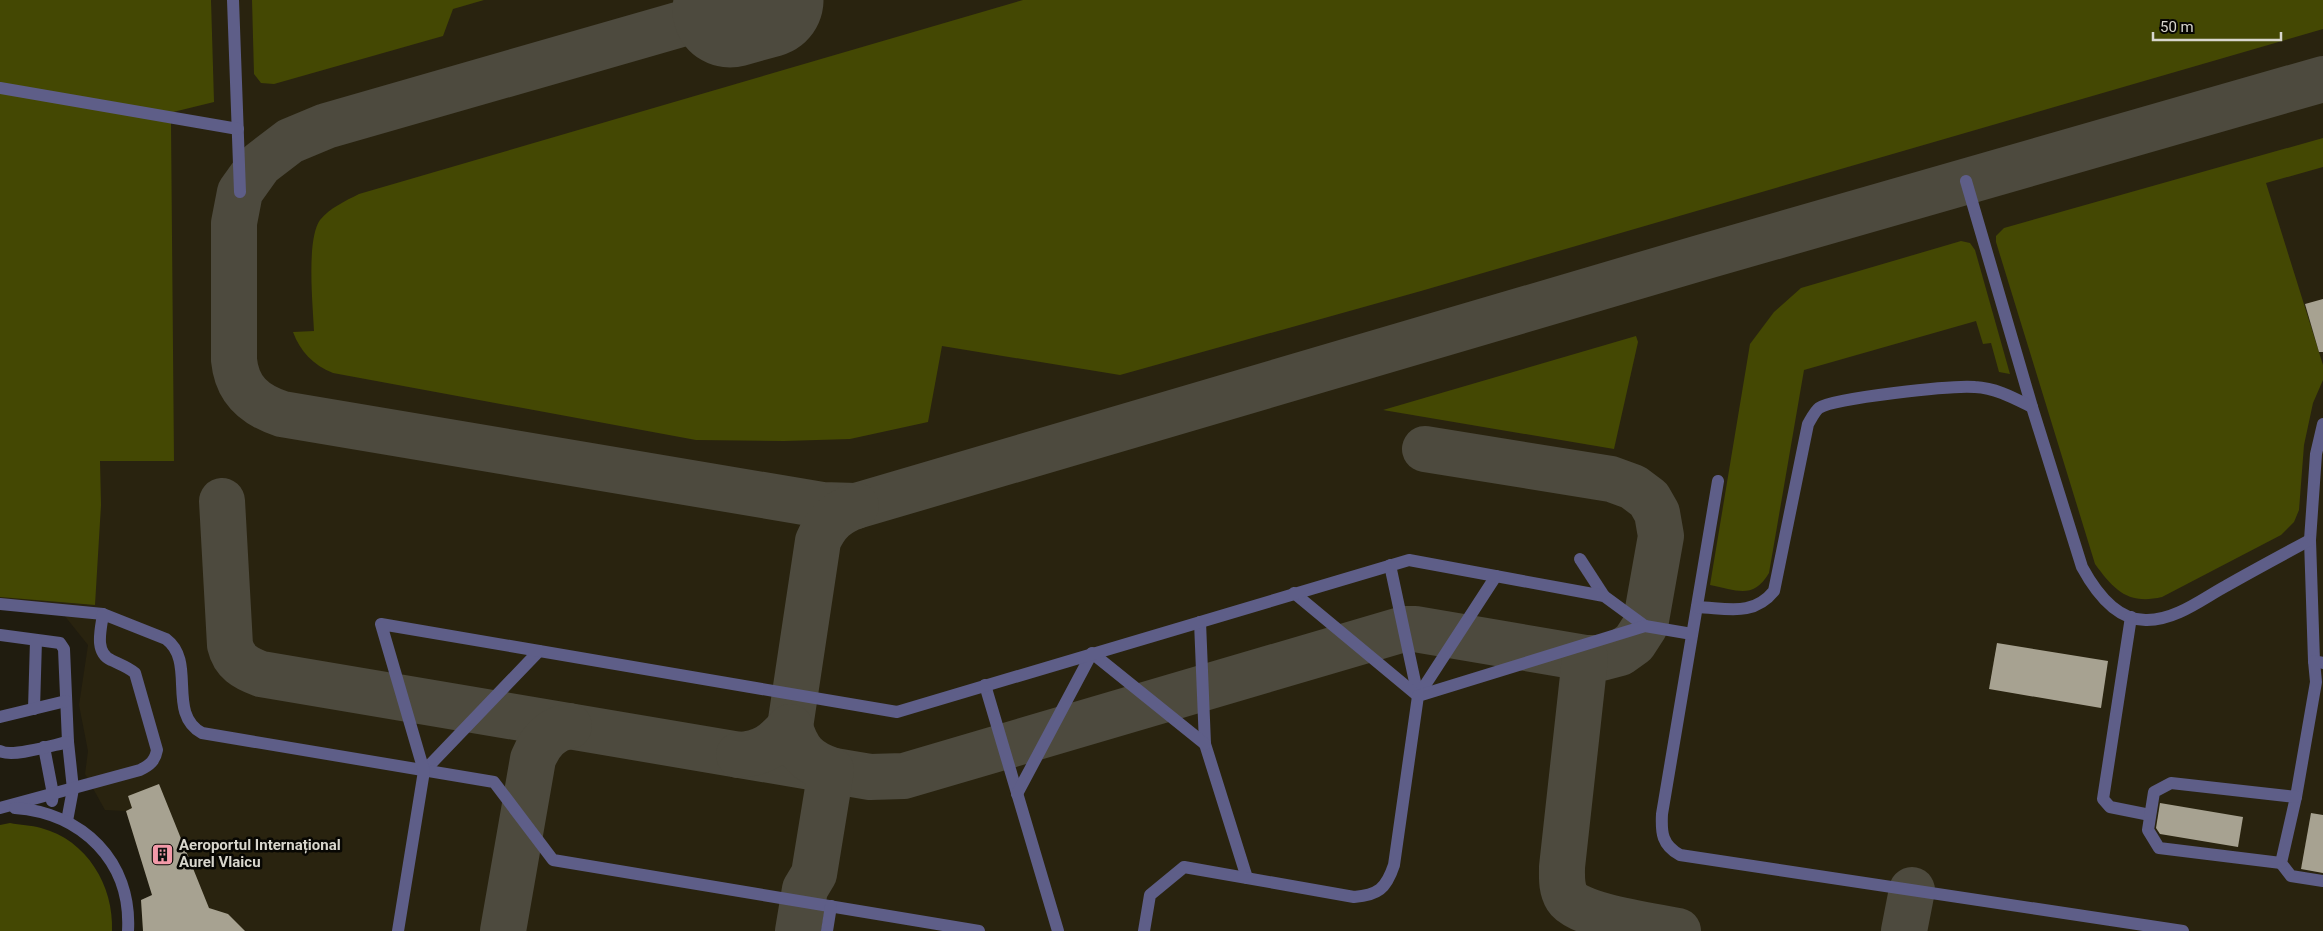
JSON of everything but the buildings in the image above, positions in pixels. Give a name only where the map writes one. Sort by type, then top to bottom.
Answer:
[{"type":"street","points":[[233,0],[240,192]]},
{"type":"street","points":[[0,88],[238,129]]},
{"type":"street","points":[[1966,182],[2032,407],[2082,567],[2094,590],[2112,606],[2131,617],[2146,620],[2172,616],[2310,540]]},
{"type":"street","points":[[1697,606],[1747,609],[1766,601],[1774,591],[1808,424],[1820,408],[1845,401],[1940,388],[1976,387],[2005,393],[2032,407]]},
{"type":"street","points":[[2281,863],[2296,797],[2318,662],[2310,540],[2316,454],[2320,430],[2323,424]]},
{"type":"street","points":[[1718,481],[1662,814],[1661,830],[1664,841],[1670,849],[1680,855],[2183,931]]},
{"type":"street","points":[[1580,559],[1604,596],[1645,626],[1692,634]]},
{"type":"street","points":[[398,931],[424,771],[381,624],[884,711],[908,709],[1409,560],[1604,596]]},
{"type":"street","points":[[1144,931],[1150,895],[1184,867],[1354,897],[1367,896],[1381,890],[1389,880],[1394,865],[1418,696],[1390,565]]},
{"type":"street","points":[[1418,696],[1496,576]]},
{"type":"street","points":[[1294,594],[1418,696]]},
{"type":"street","points":[[0,604],[103,614],[166,639],[172,644],[180,657],[185,714],[193,728],[202,733],[494,782],[552,860],[979,931]]},
{"type":"street","points":[[0,808],[140,770],[152,763],[157,750],[135,673],[129,668],[104,657],[100,650],[103,614]]},
{"type":"street","points":[[2131,617],[2103,799],[2110,808],[2150,815]]},
{"type":"street","points":[[1200,622],[1205,744],[1247,878]]},
{"type":"street","points":[[1418,696],[1560,654],[1645,626]]},
{"type":"street","points":[[0,635],[60,643],[64,649],[68,742],[73,789],[67,821]]},
{"type":"street","points":[[34,709],[36,640]]},
{"type":"street","points":[[424,771],[538,651]]},
{"type":"street","points":[[1092,653],[1205,744]]},
{"type":"street","points":[[1017,794],[1092,653]]},
{"type":"street","points":[[984,685],[1058,931]]},
{"type":"street","points":[[0,717],[66,701]]},
{"type":"street","points":[[0,751],[4,754],[14,753],[68,742]]},
{"type":"street","points":[[44,747],[53,794],[50,813]]},
{"type":"street","points":[[2296,797],[2171,783],[2154,792],[2148,830],[2159,848],[2281,863],[2291,876],[2323,881]]},
{"type":"street","points":[[0,808],[32,809],[50,813],[67,821],[97,844],[118,874],[128,910],[128,931]]},
{"type":"street","points":[[827,931],[831,906]]},
{"type":"shaded area","points":[[0,0],[2323,0],[2323,931],[143,931],[141,900],[148,897],[156,907],[126,811],[105,810],[85,774],[88,751],[79,705],[88,645],[64,615],[0,609]]},
{"type":"shaded area","points":[[0,0],[211,0],[214,102],[165,114],[0,85]]},
{"type":"shaded area","points":[[252,0],[484,0],[453,9],[443,36],[274,84],[261,83],[254,74]]},
{"type":"shaded area","points":[[1023,0],[2323,0],[2323,29],[1421,291],[1120,375],[942,346],[928,422],[850,439],[784,441],[696,440],[333,373],[313,362],[303,351],[296,339],[293,332],[314,331],[311,274],[313,242],[316,229],[320,220],[328,212],[359,194]]},
{"type":"shaded area","points":[[0,92],[171,123],[174,461],[100,461],[101,505],[95,605],[0,597]]},
{"type":"shaded area","points":[[2323,138],[2323,167],[2266,183],[2323,365],[2323,380],[2313,403],[2304,445],[2299,510],[2294,522],[2281,535],[2162,597],[2140,599],[2131,597],[2116,588],[2095,564],[1996,242],[1996,236],[2004,228]]},
{"type":"shaded area","points":[[1961,241],[1970,243],[1975,250],[2010,374],[1999,372],[1991,343],[1983,344],[1976,321],[1804,370],[1769,573],[1757,587],[1750,590],[1736,591],[1710,585],[1750,344],[1774,312],[1801,288]]},
{"type":"shaded area","points":[[1636,336],[1638,342],[1614,449],[1383,410]]},
{"type":"shaded area","points":[[10,823],[37,827],[57,834],[72,843],[84,854],[95,867],[103,882],[111,914],[112,931],[0,931],[0,825]]},
{"type":"taxiway","points":[[730,10],[326,126],[290,141],[260,164],[240,192],[234,223],[234,360],[243,388],[255,401],[282,414],[822,505],[856,506],[1703,257],[2323,79]]},
{"type":"taxiway","points":[[222,501],[230,645],[237,660],[255,672],[870,777],[904,776],[1404,629],[1415,629],[1585,658],[1601,658],[1620,653],[1634,643],[1645,626],[1661,536],[1657,513],[1649,499],[1633,487],[1611,479],[1425,449]]},
{"type":"taxiway","points":[[790,727],[818,541],[833,519],[843,511],[856,506]]},
{"type":"taxiway","points":[[1585,658],[1562,867],[1564,890],[1567,898],[1586,910],[1618,919],[1678,931]]},
{"type":"taxiway","points":[[503,931],[533,759],[546,738],[556,730],[569,726]]},
{"type":"taxiway","points":[[739,755],[768,747],[790,727],[796,743],[804,754],[815,763],[831,770],[814,874],[805,889],[798,931]]},
{"type":"taxiway","points":[[1904,931],[1912,890]]},
{"type":"runway","points":[[730,10],[766,0]]},
{"type":"place","name":"Aeroportul Internațional Aurel Vlaicu","points":[[163,854]]}]
